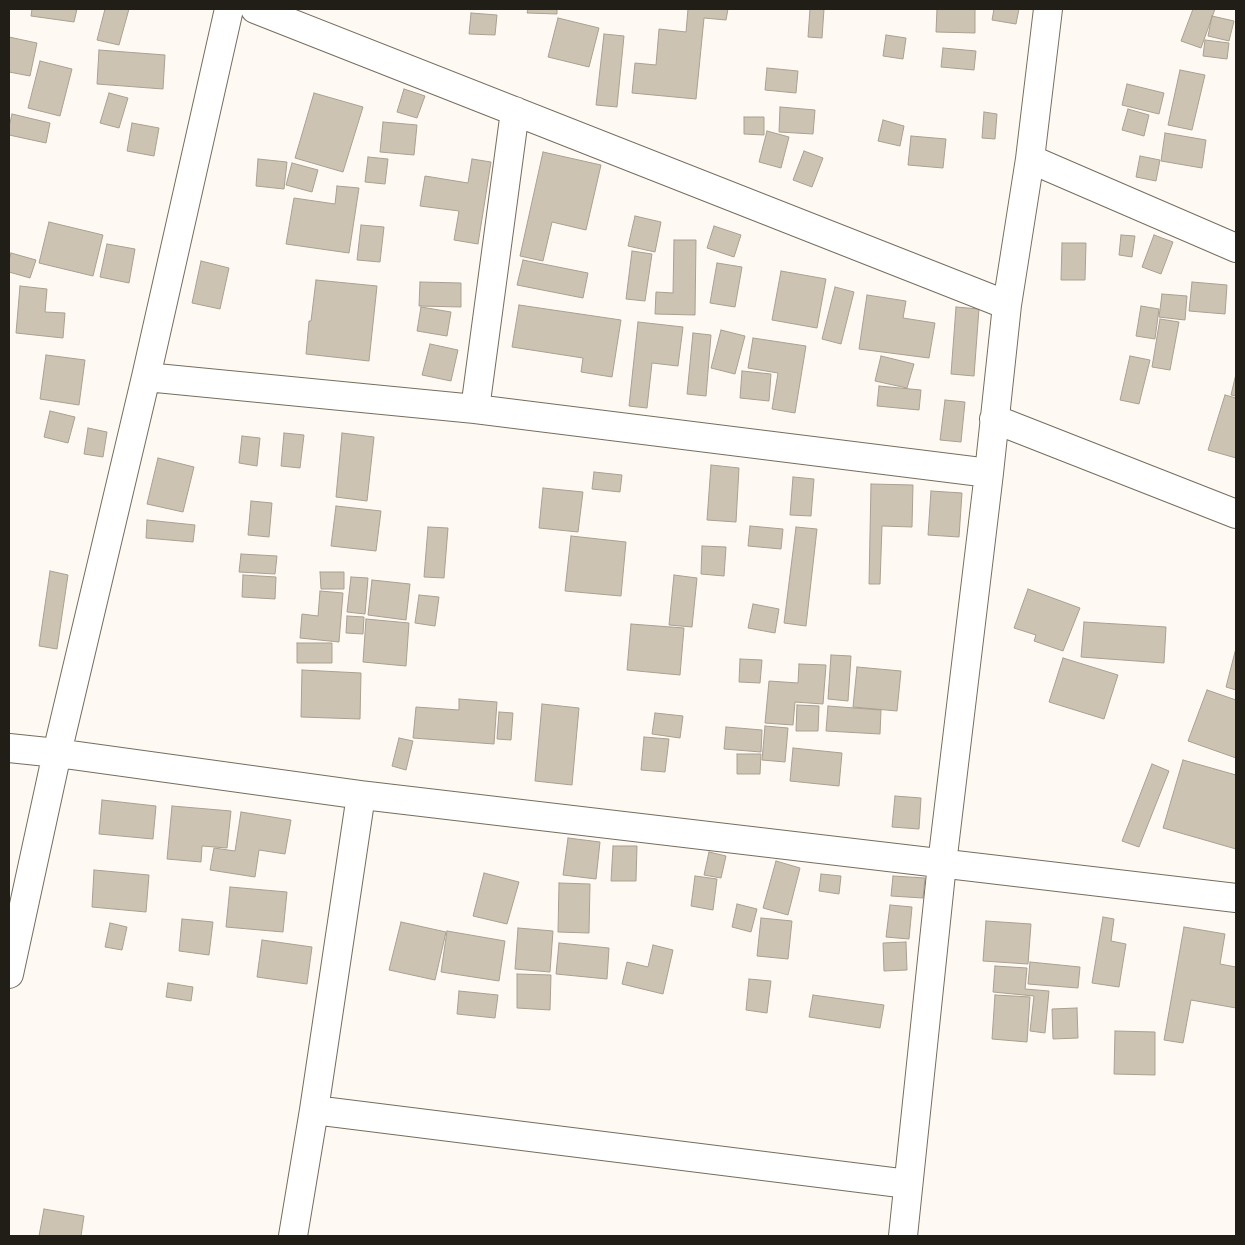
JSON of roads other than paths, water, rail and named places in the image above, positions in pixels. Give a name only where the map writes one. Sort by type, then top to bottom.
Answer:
[{"type":"street","points":[[9,974],[57,753],[146,378],[229,9]]},
{"type":"street","points":[[255,9],[1007,305]]},
{"type":"street","points":[[903,1236],[942,864],[989,473],[1007,305],[1030,159],[1048,9]]},
{"type":"street","points":[[475,409],[515,111]]},
{"type":"street","points":[[1030,159],[1236,248]]},
{"type":"street","points":[[146,378],[475,409],[989,473]]},
{"type":"street","points":[[994,419],[1236,514]]},
{"type":"street","points":[[9,748],[361,795],[1236,898]]},
{"type":"street","points":[[293,1236],[314,1110],[361,795]]},
{"type":"street","points":[[314,1110],[908,1184]]}]
